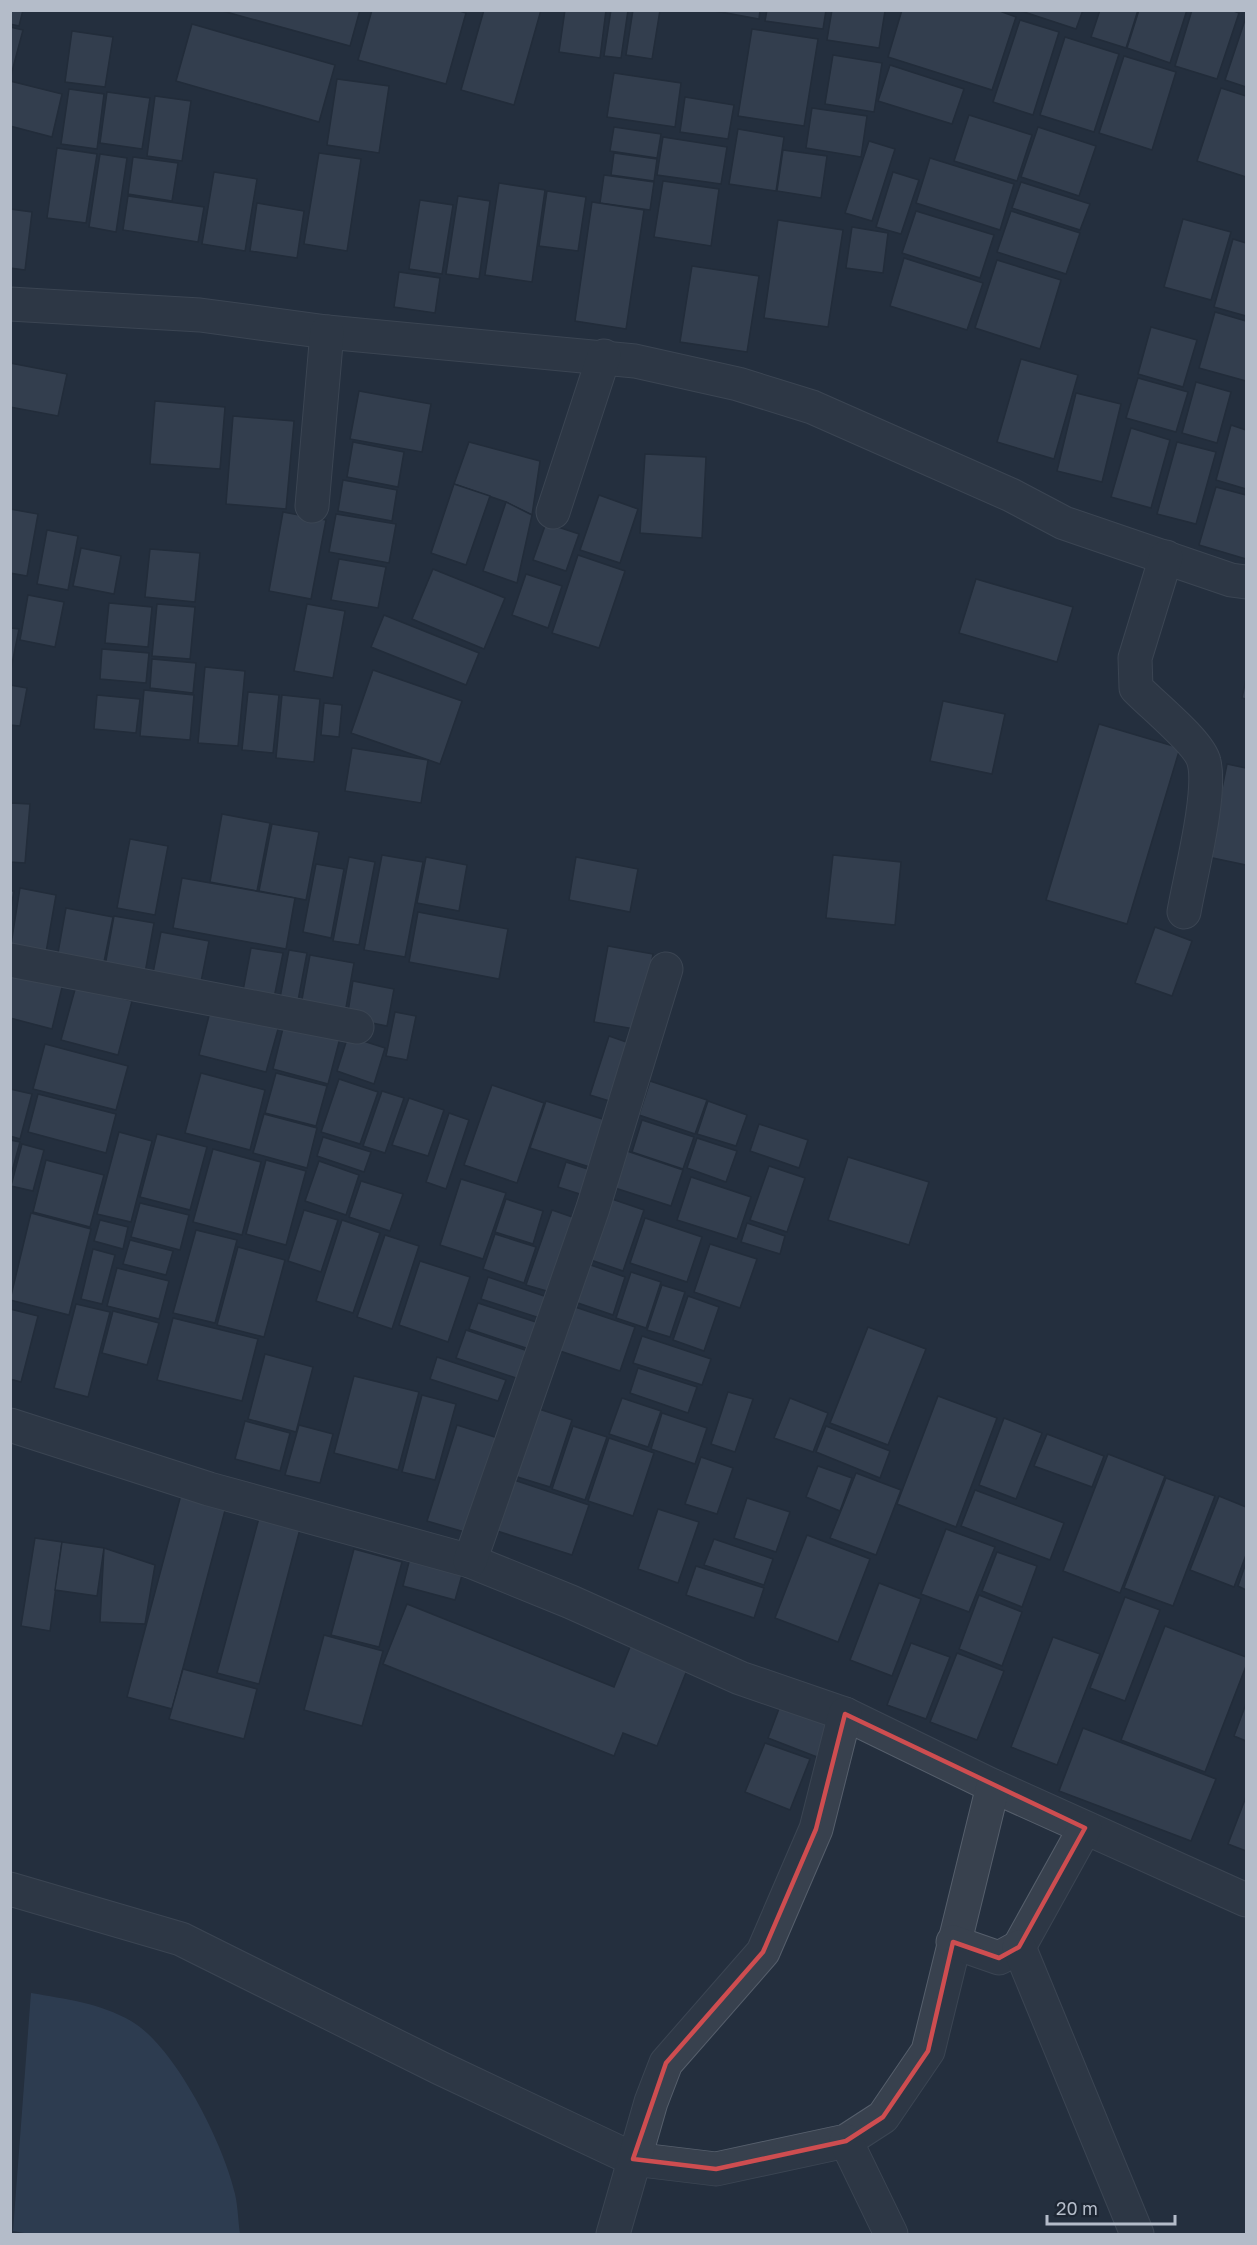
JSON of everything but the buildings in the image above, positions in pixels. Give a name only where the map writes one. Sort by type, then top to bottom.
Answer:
[{"type":"street","points":[[10,304],[200,315],[456,346],[604,356],[738,384],[812,407],[1011,495],[1064,523],[1164,565],[1246,582]]},
{"type":"street","points":[[312,506],[327,332]]},
{"type":"street","points":[[553,512],[604,356]]},
{"type":"street","points":[[1164,565],[1150,603],[1135,658],[1136,688],[1188,738],[1204,761],[1204,804],[1184,912]]},
{"type":"street","points":[[10,960],[357,1027]]},
{"type":"street","points":[[470,1562],[593,1208],[666,969]]},
{"type":"street","points":[[12,1434],[470,1562],[571,1602],[740,1678],[845,1714],[993,1786],[1246,1900]]},
{"type":"street","points":[[613,2235],[633,2159],[666,2063],[763,1952],[816,1829],[845,1714]]},
{"type":"street","points":[[10,1889],[181,1939],[440,2068],[633,2159],[716,2169],[846,2141],[883,2118],[928,2051],[993,1786]]},
{"type":"street","points":[[953,1942],[999,1958],[1018,1947],[1085,1828]]},
{"type":"street","points":[[1018,1947],[1137,2235]]},
{"type":"street","points":[[846,2141],[891,2235]]},
{"type":"highlighted area","points":[[845,1714],[1085,1828],[1019,1947],[999,1958],[953,1942],[928,2051],[883,2117],[846,2141],[716,2169],[633,2159],[666,2063],[763,1952],[816,1829]]},
{"type":"water","points":[[31,1993],[82,2003],[119,2015],[148,2034],[164,2052],[195,2098],[220,2150],[235,2194],[240,2234],[30,2234],[13,2231]]}]
